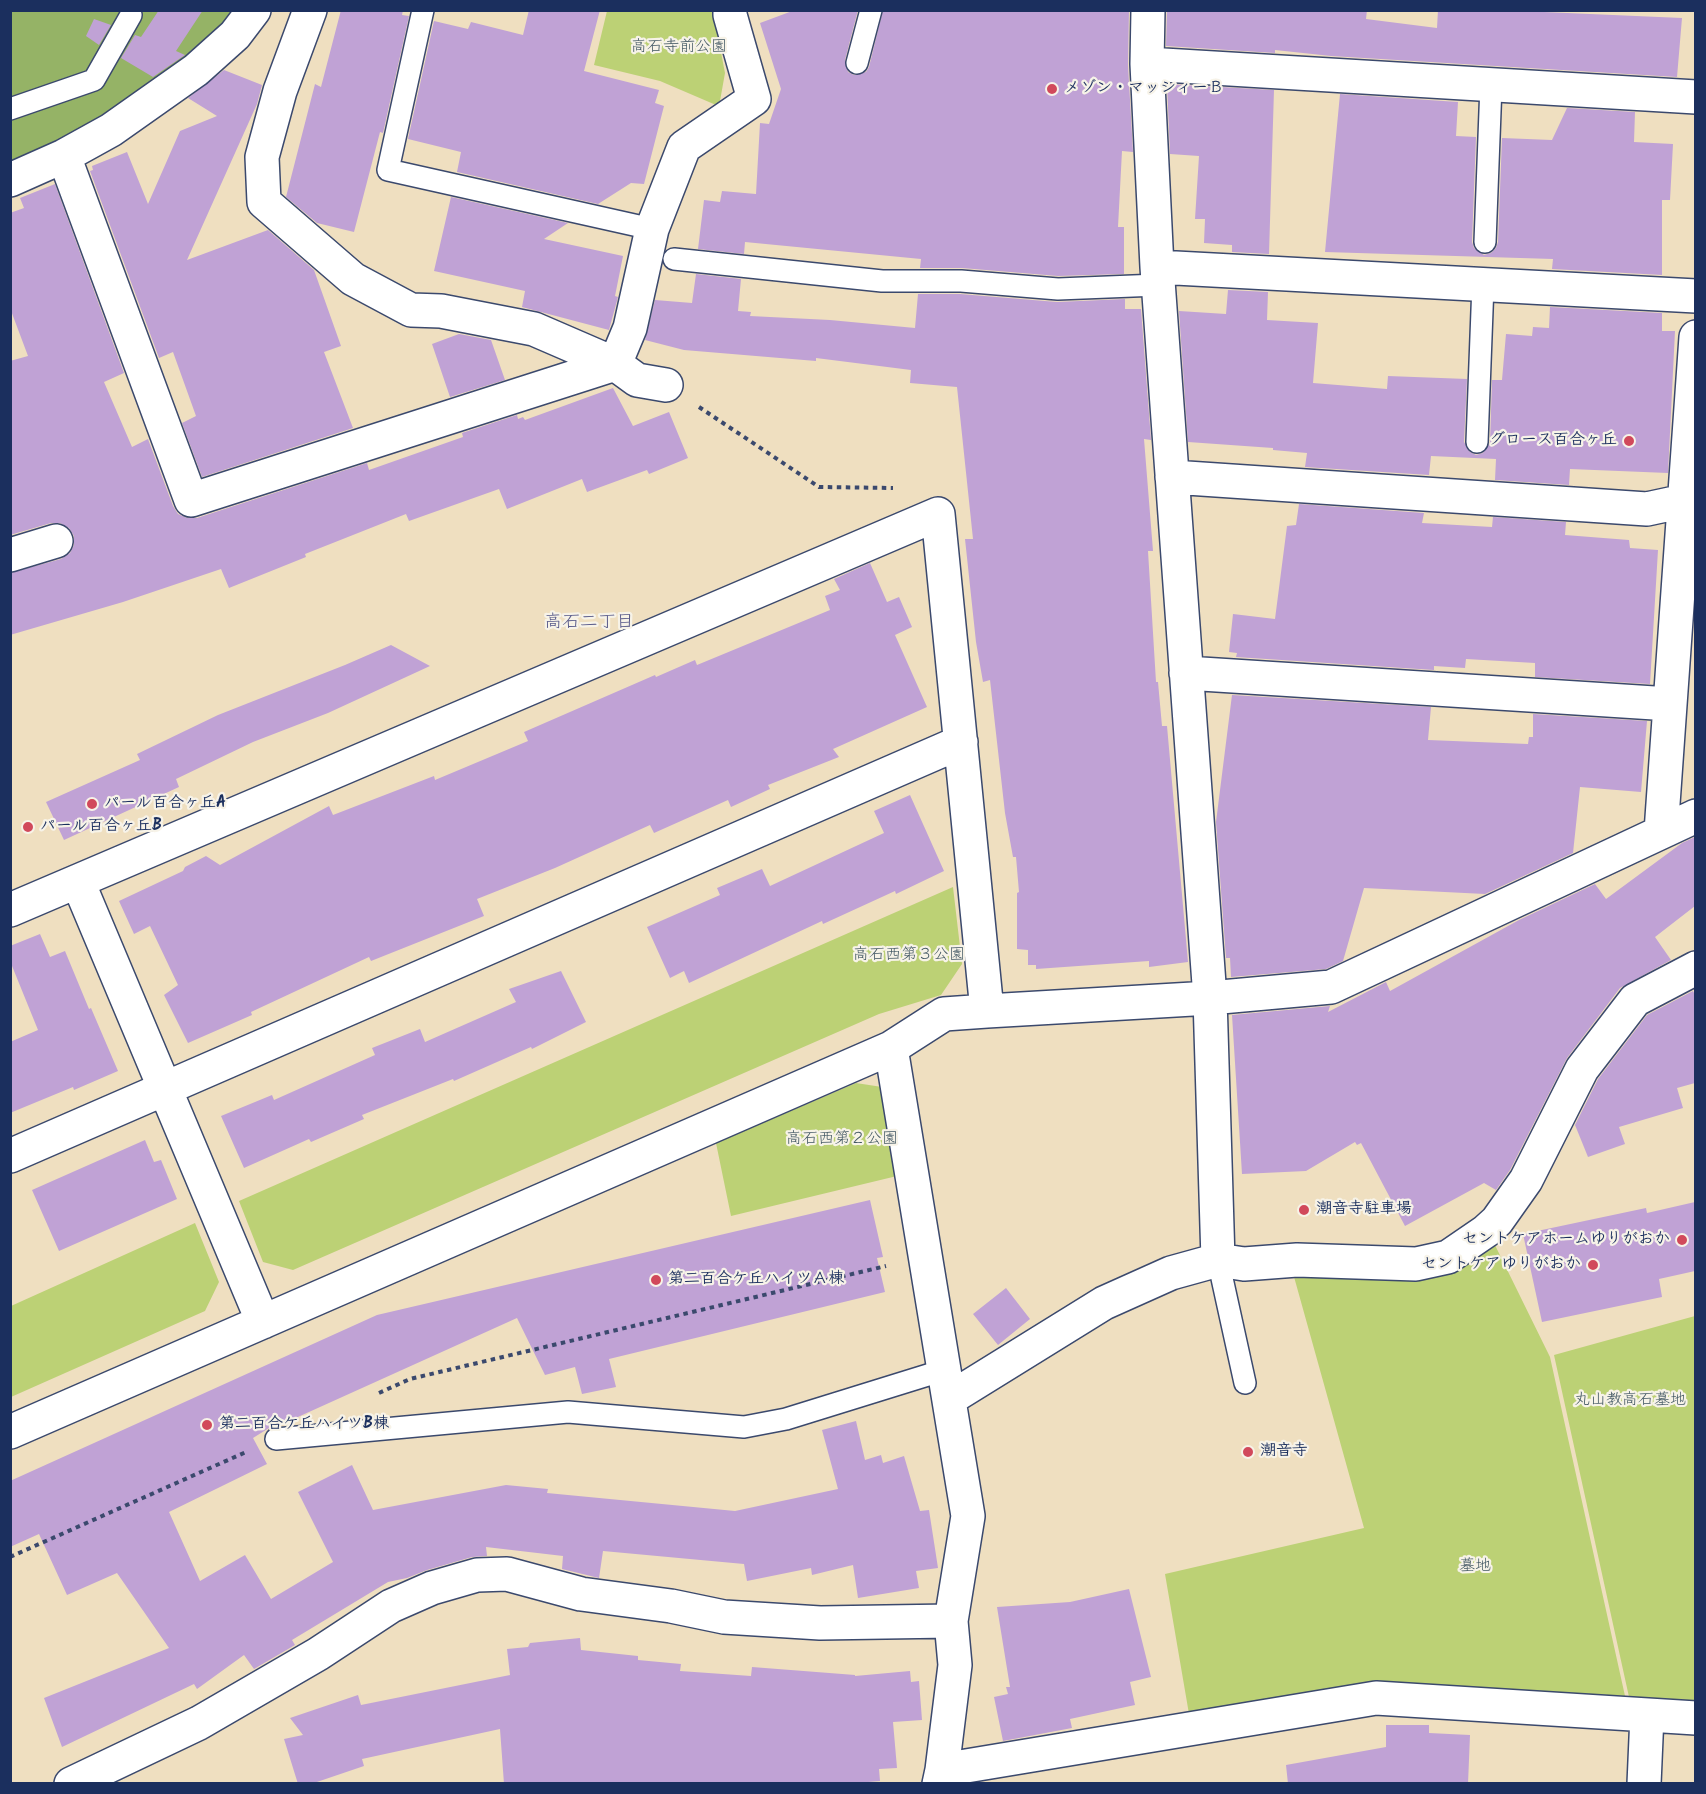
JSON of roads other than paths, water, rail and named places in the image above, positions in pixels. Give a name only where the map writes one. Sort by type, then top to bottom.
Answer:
[{"type":"street","points":[[10,180],[64,156],[111,130],[196,70],[235,35],[254,10]]},
{"type":"street","points":[[310,10],[280,92],[262,157],[264,202],[353,279],[411,310],[441,311],[534,329],[615,364],[637,380],[666,385]]},
{"type":"street","points":[[64,156],[191,500],[615,364],[630,328],[652,229],[684,147],[754,99],[730,10]]},
{"type":"street","points":[[1148,10],[1147,64],[1157,276],[1210,998],[1218,1260]]},
{"type":"street","points":[[1147,64],[1695,97]]},
{"type":"street","points":[[1157,276],[1483,284],[1695,296]]},
{"type":"street","points":[[1661,832],[1670,704],[1690,501],[1695,337]]},
{"type":"street","points":[[1172,477],[1647,509],[1690,501]]},
{"type":"street","points":[[10,910],[938,514],[987,1011]]},
{"type":"street","points":[[10,555],[56,541]]},
{"type":"street","points":[[1186,673],[1670,704]]},
{"type":"street","points":[[10,1156],[961,742]]},
{"type":"street","points":[[10,1432],[891,1048],[944,1014],[1210,998],[1331,987],[1695,816]]},
{"type":"street","points":[[78,882],[263,1323]]},
{"type":"street","points":[[947,1384],[1104,1303],[1171,1273],[1218,1260],[1244,1263],[1297,1260],[1416,1264],[1448,1257],[1497,1221],[1526,1180],[1582,1069],[1635,1000],[1695,968]]},
{"type":"street","points":[[891,1048],[968,1516],[951,1621],[955,1665],[941,1777],[1376,1698],[1695,1718]]},
{"type":"street","points":[[71,1784],[199,1723],[318,1654],[391,1606],[432,1588],[477,1575],[507,1574],[581,1594],[671,1606],[724,1617],[820,1623],[951,1621]]},
{"type":"street","points":[[1644,1784],[1647,1715]]},
{"type":"lane","points":[[423,10],[388,170],[652,229]]},
{"type":"lane","points":[[857,63],[871,10]]},
{"type":"lane","points":[[10,109],[94,80],[131,15]]},
{"type":"lane","points":[[1485,242],[1491,85]]},
{"type":"lane","points":[[674,259],[882,281],[961,281],[1058,289],[1157,276]]},
{"type":"lane","points":[[1477,442],[1483,284]]},
{"type":"lane","points":[[1218,1260],[1245,1383]]},
{"type":"lane","points":[[276,1439],[568,1412],[744,1427],[947,1384]]},
{"type":"place","name":"メゾン・マッシィーＢ","points":[[1052,89]]},
{"type":"place","name":"グロース百合ヶ丘","points":[[1629,441]]},
{"type":"place","name":"パール百合ヶ丘A","points":[[92,804]]},
{"type":"place","name":"パール百合ヶ丘B","points":[[28,827]]},
{"type":"place","name":"潮音寺駐車場","points":[[1304,1210]]},
{"type":"place","name":"セントケアホームゆりがおか","points":[[1682,1240]]},
{"type":"place","name":"セントケアゆりがおか","points":[[1593,1265]]},
{"type":"place","name":"第二百合ケ丘ハイツＡ棟","points":[[656,1280]]},
{"type":"place","name":"第二百合ケ丘ハイツB棟","points":[[207,1425]]},
{"type":"place","name":"潮音寺","points":[[1248,1452]]},
{"type":"district","name":"高石二丁目","points":[[589,624]]},
{"type":"park label","name":"高石寺前公園","points":[[679,48]]},
{"type":"park label","name":"高石西第３公園","points":[[909,956]]},
{"type":"park label","name":"高石西第２公園","points":[[842,1140]]},
{"type":"park label","name":"丸山教高石墓地","points":[[1630,1401]]},
{"type":"park label","name":"墓地","points":[[1475,1567]]}]
